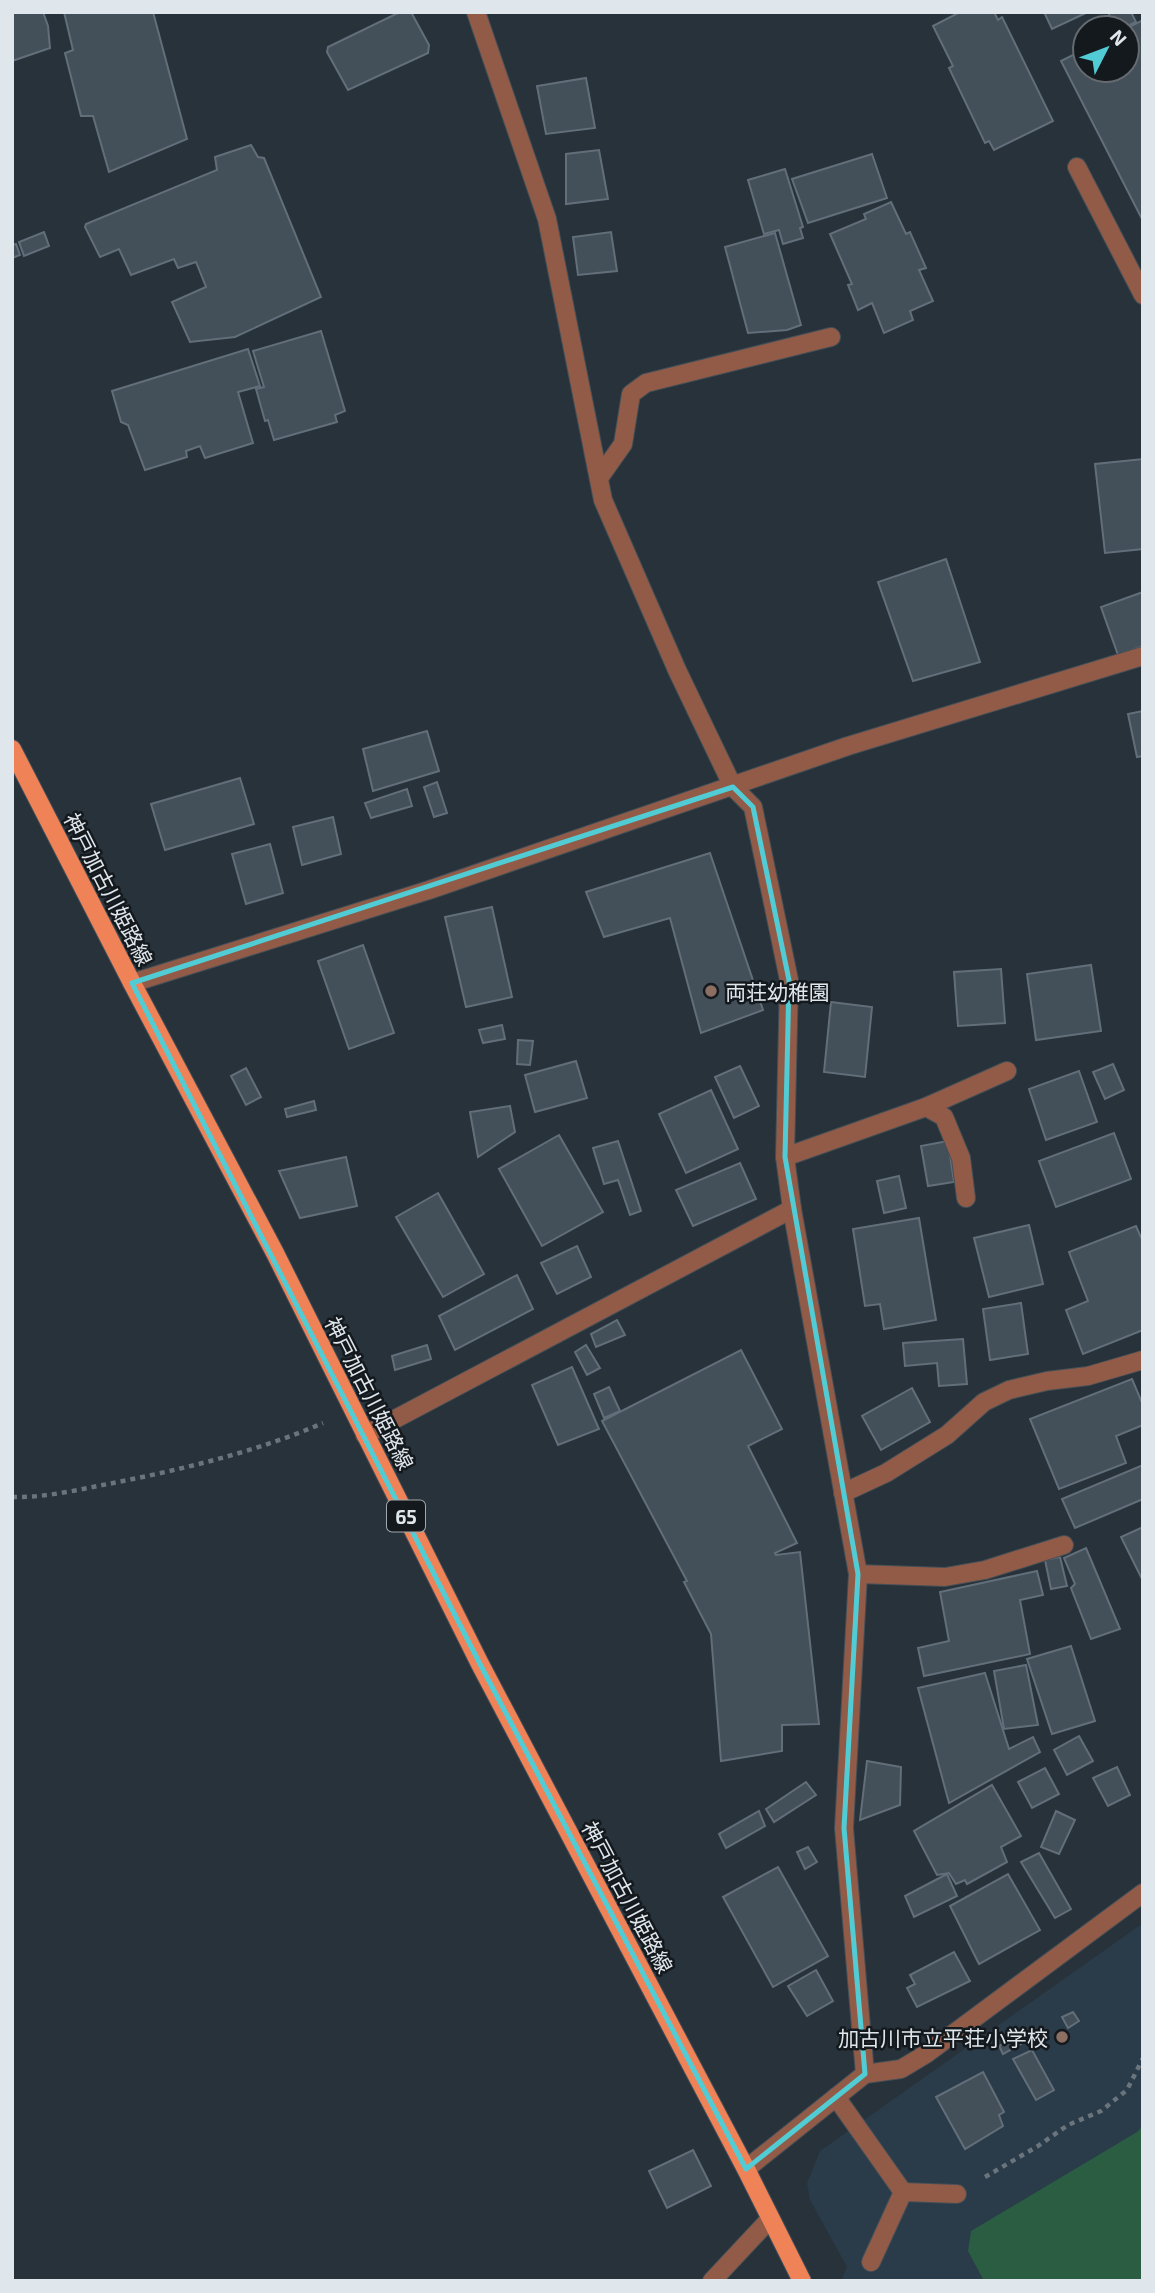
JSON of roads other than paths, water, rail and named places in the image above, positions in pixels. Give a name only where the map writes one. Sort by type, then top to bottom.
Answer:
[{"type":"main road","name":"神戸加古川姫路線","points":[[12,749],[275,1253],[480,1664],[746,2169],[802,2281]]},
{"type":"street","points":[[476,12],[547,219],[603,500],[677,670],[733,787],[753,807],[789,980],[785,1157],[858,1574],[844,1828],[864,2074]]},
{"type":"street","points":[[1077,167],[1143,295]]},
{"type":"street","points":[[599,478],[623,444],[631,394],[646,383],[831,337]]},
{"type":"street","points":[[132,983],[429,890],[848,746],[1143,656]]},
{"type":"street","points":[[785,1157],[926,1107],[1007,1071]]},
{"type":"street","points":[[926,1107],[944,1117],[961,1158],[966,1198]]},
{"type":"street","points":[[365,1434],[792,1209]]},
{"type":"street","points":[[843,1493],[886,1473],[947,1435],[985,1402],[1009,1390],[1047,1381],[1088,1376],[1143,1360]]},
{"type":"street","points":[[858,1574],[945,1577],[985,1570],[1064,1545]]},
{"type":"street","points":[[746,2169],[864,2074],[901,2068],[926,2054],[1143,1893]]},
{"type":"street","points":[[836,2097],[903,2192]]},
{"type":"street","points":[[903,2192],[957,2194]]},
{"type":"street","points":[[871,2262],[903,2192]]},
{"type":"street","points":[[712,2281],[770,2219]]},
{"type":"place","name":"両荘幼稚園","points":[[711,991]]},
{"type":"place","name":"加古川市立平荘小学校","points":[[1062,2037]]}]
